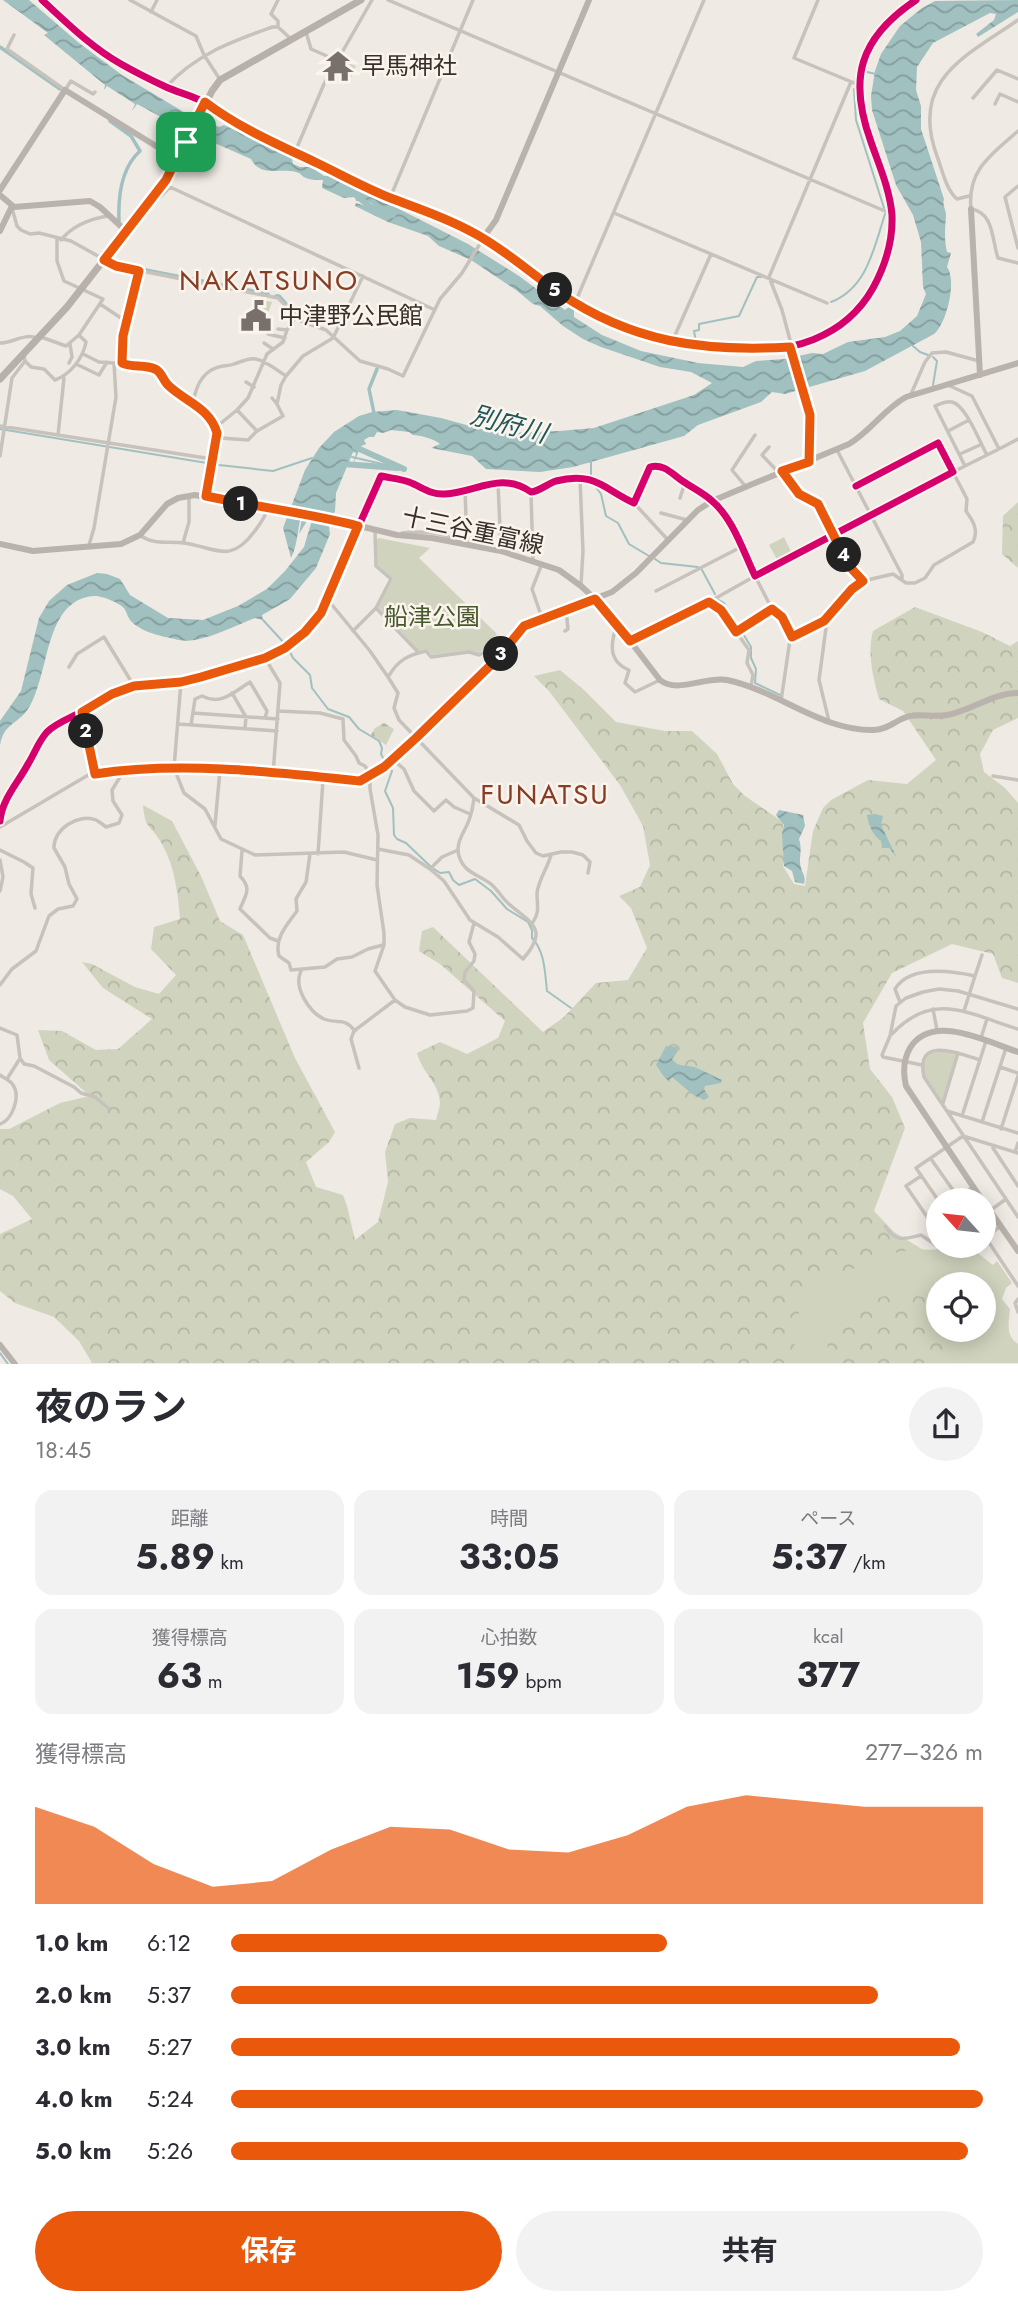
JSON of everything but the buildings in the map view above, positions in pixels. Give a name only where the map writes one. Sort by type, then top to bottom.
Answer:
[{"type":"main road","points":[[0,379],[24,358],[154,196],[220,80],[361,0]]},
{"type":"street","points":[[43,0],[85,41],[119,63],[205,103],[224,117],[390,198],[447,220],[482,240],[575,303],[625,327],[672,342],[697,347],[740,349],[790,347],[810,342],[837,328],[857,311],[872,289],[886,258],[892,214],[864,118],[859,85],[863,62],[876,37],[901,10],[916,0]]},
{"type":"street","points":[[130,0],[196,36],[220,80]]},
{"type":"street","points":[[151,12],[157,0]]},
{"type":"street","points":[[278,0],[271,13],[278,21],[278,27]]},
{"type":"street","points":[[295,152],[336,60],[372,0]]},
{"type":"street","points":[[388,0],[892,214]]},
{"type":"street","points":[[390,198],[473,0]]},
{"type":"street","points":[[0,195],[12,206],[17,226],[21,230],[71,242],[116,266],[278,298],[304,323],[323,328],[360,361],[403,376],[440,299],[467,266],[496,220],[589,0]]},
{"type":"street","points":[[575,303],[704,0]]},
{"type":"street","points":[[818,0],[794,58],[859,85]]},
{"type":"street","points":[[969,197],[953,197],[933,145],[929,112],[940,81],[955,62],[1018,20]]},
{"type":"street","points":[[166,87],[204,55],[231,42],[272,27],[278,27],[291,39]]},
{"type":"street","points":[[306,30],[311,50],[336,60]]},
{"type":"street","points":[[15,35],[7,50],[65,90],[177,159]]},
{"type":"street","points":[[973,97],[997,69],[1018,79]]},
{"type":"street","points":[[0,190],[71,81],[93,94],[95,92]]},
{"type":"street","points":[[809,462],[810,415],[782,310],[769,277],[851,82]]},
{"type":"street","points":[[995,104],[1000,94],[1018,102]]},
{"type":"street","points":[[980,375],[969,197],[979,169],[1018,131]]},
{"type":"street","points":[[1018,186],[1005,197],[1018,248]]},
{"type":"street","points":[[154,196],[159,198],[170,187],[435,310]]},
{"type":"street","points":[[12,206],[83,200],[94,203],[126,231]]},
{"type":"street","points":[[0,231],[12,206]]},
{"type":"street","points":[[971,209],[986,217],[998,258],[1018,263]]},
{"type":"street","points":[[614,213],[827,303]]},
{"type":"street","points":[[59,239],[83,223],[110,216]]},
{"type":"street","points":[[0,343],[30,336],[63,347],[79,335],[103,299],[64,281],[58,265],[59,239]]},
{"type":"street","points":[[672,342],[711,254]]},
{"type":"street","points":[[122,363],[123,336],[139,271]]},
{"type":"street","points":[[277,404],[286,376],[303,356],[333,338],[363,276]]},
{"type":"street","points":[[100,304],[128,322]]},
{"type":"street","points":[[206,496],[216,431],[248,398],[270,351],[282,344],[296,316]]},
{"type":"street","points":[[278,329],[287,330]]},
{"type":"street","points":[[268,334],[285,338]]},
{"type":"street","points":[[76,364],[89,342],[79,335]]},
{"type":"street","points":[[264,343],[273,349]]},
{"type":"street","points":[[58,435],[64,377],[72,357],[70,344]]},
{"type":"street","points":[[910,396],[925,362],[932,353],[946,352],[979,362]]},
{"type":"street","points":[[82,354],[99,362],[122,363],[157,370],[171,388],[204,410],[221,438],[245,441],[283,416],[272,398]]},
{"type":"street","points":[[0,456],[12,378],[24,358],[31,367],[44,369],[55,380],[64,377]]},
{"type":"street","points":[[193,403],[201,378],[214,368],[251,359],[264,362],[286,376]]},
{"type":"street","points":[[70,364],[76,364],[96,375],[101,373],[107,362]]},
{"type":"street","points":[[88,547],[94,528],[116,397],[114,363]]},
{"type":"street","points":[[0,827],[90,774],[125,769],[220,770],[360,781],[370,777],[416,738],[498,658],[524,626],[612,592],[628,582],[687,520],[712,501],[837,450],[859,438],[891,406],[910,396],[1018,363]]},
{"type":"street","points":[[246,382],[254,387]]},
{"type":"street","points":[[948,385],[972,396],[999,449]]},
{"type":"street","points":[[965,466],[935,406],[949,401],[956,404],[970,422],[987,456]]},
{"type":"street","points":[[237,410],[257,431]]},
{"type":"street","points":[[948,431],[983,419]]},
{"type":"street","points":[[3,430],[58,435],[212,463]]},
{"type":"street","points":[[746,487],[732,470],[755,435]]},
{"type":"street","points":[[630,641],[1018,439]]},
{"type":"street","points":[[792,637],[824,621],[852,589],[863,581],[889,575],[912,584],[922,580],[934,565],[973,542],[976,536],[976,524],[966,511],[967,499],[938,443],[856,486]]},
{"type":"street","points":[[960,454],[981,445]]},
{"type":"street","points":[[769,447],[762,455],[799,494],[818,504],[849,566],[863,581]]},
{"type":"street","points":[[837,450],[902,575],[901,579]]},
{"type":"street","points":[[634,503],[650,467],[656,466],[664,468],[712,501],[724,513],[772,609],[782,617],[792,637],[781,701]]},
{"type":"street","points":[[0,821],[12,790],[45,734],[66,719],[112,694],[134,686],[181,682],[265,658],[285,648],[305,632],[328,600],[382,476],[408,482],[435,494],[465,491],[491,482],[519,484],[531,492],[556,481],[580,479],[601,483],[634,503],[668,540]]},
{"type":"street","points":[[580,479],[583,551],[581,586]]},
{"type":"street","points":[[498,483],[501,551]]},
{"type":"street","points":[[680,498],[684,483]]},
{"type":"street","points":[[465,491],[467,544]]},
{"type":"street","points":[[531,492],[533,560]]},
{"type":"street","points":[[0,544],[33,551],[121,544],[140,535],[167,505],[188,495],[189,522],[183,543]]},
{"type":"street","name":"十三谷重富線","points":[[188,495],[337,520],[397,535],[467,544],[533,560],[559,570],[595,599],[660,680]]},
{"type":"street","points":[[140,535],[152,541],[233,551],[248,541],[264,520],[268,508]]},
{"type":"street","points":[[661,513],[687,520]]},
{"type":"street","points":[[353,631],[376,608],[391,579],[376,566],[374,529]]},
{"type":"street","points":[[656,591],[741,547]]},
{"type":"street","points":[[541,564],[532,589],[542,620]]},
{"type":"street","points":[[328,600],[388,677],[399,696],[395,712],[416,738],[474,797],[519,825],[536,853],[543,856],[561,852],[583,855],[590,862],[588,873]]},
{"type":"street","points":[[709,602],[721,610],[748,650],[747,663],[753,675],[751,686]]},
{"type":"street","points":[[376,608],[419,653]]},
{"type":"street","points":[[736,632],[772,609]]},
{"type":"street","points":[[565,631],[568,629],[566,610]]},
{"type":"street","points":[[824,621],[826,628],[819,680],[830,723]]},
{"type":"street","points":[[617,624],[611,648],[615,659],[629,670],[625,683],[635,692],[660,680],[674,686],[724,679],[751,686],[830,723],[874,730],[883,729],[905,717],[950,715],[1001,694],[1018,693]]},
{"type":"street","points":[[69,667],[77,654],[104,637],[134,686]]},
{"type":"street","points":[[388,677],[400,660],[426,651],[431,657],[469,652],[479,655],[485,652],[498,658]]},
{"type":"street","points":[[265,658],[280,683],[273,774]]},
{"type":"street","points":[[181,682],[174,768],[184,793],[205,809],[221,839],[255,855],[344,852],[377,860]]},
{"type":"street","points":[[191,725],[195,699],[202,696],[209,700],[220,700],[250,682],[267,711],[265,718]]},
{"type":"street","points":[[232,693],[246,716],[245,728]]},
{"type":"street","points":[[278,711],[320,713],[343,719],[344,740],[359,763],[365,765],[370,777],[384,945],[375,971],[396,1000],[405,1007],[429,1015],[473,1009],[474,991],[464,980],[465,972],[474,961],[475,954],[470,942],[474,923]]},
{"type":"street","points":[[82,712],[95,774]]},
{"type":"street","points":[[193,713],[278,719]]},
{"type":"street","points":[[178,724],[277,731]]},
{"type":"street","points":[[391,760],[404,769],[414,791],[434,811],[446,800],[471,815]]},
{"type":"street","points":[[0,985],[18,964],[36,951],[49,916],[58,909],[69,908],[77,900],[65,867],[54,848],[56,836],[68,825],[79,820],[94,819],[106,827],[119,823],[122,815],[113,801],[112,790],[125,769]]},
{"type":"street","points":[[214,827],[220,770]]},
{"type":"street","points":[[993,776],[1018,780]]},
{"type":"street","points":[[318,854],[324,777]]},
{"type":"street","points":[[474,797],[471,815],[459,841],[458,850],[466,869],[491,884],[501,897],[533,922]]},
{"type":"street","points":[[378,849],[415,855],[444,881],[470,920],[498,937],[523,959],[535,941],[533,922],[538,915],[537,891],[551,854]]},
{"type":"street","points":[[0,850],[33,869],[31,894],[35,908]]},
{"type":"street","points":[[242,850],[240,876],[247,884],[247,889],[240,909],[270,938],[278,941]]},
{"type":"street","points":[[430,869],[442,857],[458,850]]},
{"type":"street","points":[[310,854],[306,882],[296,898],[297,911],[278,941],[279,956],[289,963],[291,970],[302,971],[325,967],[337,959],[352,957],[384,945]]},
{"type":"street","points":[[0,860],[3,877],[0,891]]},
{"type":"street","points":[[964,1011],[982,955]]},
{"type":"street","points":[[302,971],[299,988],[314,1011],[322,1018],[347,1022],[355,1031]]},
{"type":"street","points":[[900,1002],[895,989],[900,982],[910,977],[944,971],[975,976]]},
{"type":"street","points":[[922,1065],[882,1055],[890,1035],[896,1006],[900,1002],[923,992],[939,989],[969,994],[1018,1009]]},
{"type":"street","points":[[359,1068],[351,1039],[355,1031],[396,1000]]},
{"type":"street","points":[[890,1035],[916,1014],[950,1008],[1018,1029]]},
{"type":"street","points":[[933,1009],[937,1030]]},
{"type":"street","points":[[962,1116],[980,1060],[987,1019]]},
{"type":"street","points":[[0,1028],[17,1035],[20,1059],[24,1065],[34,1066],[75,1087],[81,1093],[95,1097],[108,1108]]},
{"type":"street","points":[[973,1187],[906,1086],[905,1061],[914,1043],[922,1036],[937,1030],[953,1031],[1018,1052]]},
{"type":"street","points":[[982,1122],[1006,1048]]},
{"type":"street","points":[[980,1060],[945,1049],[933,1051],[922,1065],[925,1077],[1018,1217]]},
{"type":"street","points":[[943,1103],[958,1053]]},
{"type":"street","points":[[7,1079],[20,1059]]},
{"type":"street","points":[[1000,1067],[1018,1075],[1001,1129]]},
{"type":"street","points":[[0,1075],[14,1086],[15,1094],[13,1110],[7,1121],[0,1124]]},
{"type":"street","points":[[947,1111],[1018,1133]]},
{"type":"street","points":[[930,1188],[916,1168],[963,1136]]},
{"type":"street","points":[[963,1136],[1016,1153],[1018,1143]]},
{"type":"street","points":[[993,1146],[1018,1186]]},
{"type":"street","points":[[931,1159],[949,1188]]},
{"type":"street","points":[[921,1176],[906,1186],[926,1215]]},
{"type":"street","points":[[996,1206],[1006,1199]]},
{"type":"street","points":[[996,1220],[1018,1251]]},
{"type":"street","points":[[885,1226],[891,1236],[902,1240],[922,1235],[926,1238]]},
{"type":"street","points":[[996,1229],[1001,1226]]},
{"type":"street","points":[[996,1254],[1018,1286]]},
{"type":"street","points":[[1018,1299],[1014,1303],[1018,1312]]},
{"type":"street","points":[[0,1345],[15,1363]]},
{"type":"green space","points":[[339,58],[356,66],[351,78],[332,70]]},
{"type":"green space","points":[[256,299],[272,302],[266,319],[251,322]]},
{"type":"green space","points":[[1018,502],[1018,568],[1002,554],[1003,516]]},
{"type":"green space","points":[[784,537],[792,554],[778,561],[769,545]]},
{"type":"green space","name":"船津公園","points":[[379,538],[430,548],[419,558],[497,634],[479,654],[469,651],[432,655],[426,649],[419,651],[378,607],[393,579],[377,565]]},
{"type":"green space","points":[[915,607],[982,632],[1010,646],[1018,641],[1018,718],[993,730],[980,754],[984,772],[1005,788],[1018,803],[1018,983],[1002,978],[993,954],[952,944],[892,973],[863,1023],[870,1069],[892,1097],[905,1128],[874,1211],[894,1232],[926,1252],[926,1258],[933,1258],[936,1272],[926,1272],[926,1342],[974,1342],[973,1363],[92,1363],[79,1341],[54,1317],[15,1303],[0,1291],[0,1234],[32,1219],[13,1196],[0,1189],[0,1129],[9,1129],[60,1103],[90,1096],[49,1060],[38,1030],[62,1031],[96,1050],[118,1049],[152,1019],[103,988],[82,962],[92,964],[135,987],[159,994],[176,975],[151,949],[154,927],[180,919],[173,871],[162,844],[147,823],[143,805],[172,821],[201,876],[220,921],[243,935],[295,1058],[335,1132],[329,1142],[306,1162],[316,1187],[343,1195],[355,1240],[378,1222],[388,1182],[385,1152],[395,1124],[410,1118],[436,1120],[439,1095],[417,1053],[440,1042],[467,1054],[498,1038],[505,1021],[440,964],[419,951],[422,931],[433,927],[543,1032],[564,1017],[596,983],[628,980],[647,948],[631,908],[619,896],[640,887],[650,865],[643,826],[620,785],[549,691],[534,676],[560,670],[616,722],[665,731],[692,731],[717,754],[733,784],[745,796],[783,822],[783,866],[794,884],[805,886],[813,831],[823,808],[831,800],[868,780],[907,784],[936,760],[903,711],[879,699],[871,665],[873,631]]},
{"type":"green space","points":[[384,723],[394,729],[386,745],[371,735],[375,728]]},
{"type":"green space","points":[[933,1051],[958,1053],[943,1103],[928,1084],[923,1071],[923,1065]]},
{"type":"green space","points":[[926,1250],[926,1258],[984,1258],[993,1265],[997,1261],[1012,1283],[1006,1288],[1002,1299],[1010,1309],[1009,1328],[1011,1337],[1018,1344],[1018,1363],[945,1363],[949,1342],[996,1342],[996,1272],[926,1272],[926,1299],[884,1296],[855,1305],[835,1320],[828,1341],[826,1363],[799,1363],[792,1334],[804,1297],[830,1278],[893,1253]]},
{"type":"water","points":[[3,0],[29,0],[122,75],[192,117],[219,127],[224,125],[259,142],[275,146],[286,154],[291,154],[293,164],[311,167],[324,176],[332,175],[468,244],[519,276],[565,310],[570,306],[574,309],[574,317],[602,335],[641,351],[698,363],[743,367],[756,361],[785,359],[812,353],[823,354],[848,342],[885,337],[900,331],[917,316],[926,294],[923,287],[921,242],[913,215],[896,185],[872,110],[875,71],[881,54],[900,26],[935,1],[1018,0],[1018,12],[978,37],[976,34],[994,20],[996,14],[990,13],[933,43],[917,67],[916,90],[921,106],[921,129],[944,199],[945,243],[947,252],[951,253],[947,267],[951,281],[949,301],[943,321],[934,334],[865,371],[785,394],[772,392],[761,402],[698,425],[684,436],[573,467],[540,472],[486,469],[472,456],[431,448],[440,444],[431,439],[409,432],[377,432],[374,437],[364,440],[366,444],[361,446],[353,465],[356,453],[353,452],[336,493],[330,534],[316,568],[290,599],[262,615],[263,620],[255,618],[207,637],[187,641],[162,636],[137,626],[124,608],[106,598],[95,596],[80,599],[60,618],[32,701],[25,713],[7,730],[0,745],[0,721],[21,691],[39,618],[49,601],[67,585],[97,573],[107,574],[120,579],[130,595],[168,618],[203,620],[238,606],[267,589],[304,547],[312,520],[307,521],[299,534],[304,508],[291,558],[283,528],[305,470],[319,448],[334,432],[359,416],[397,410],[488,431],[511,433],[594,428],[694,395],[712,383],[691,372],[660,367],[583,339],[540,306],[533,304],[471,260],[439,246],[428,236],[388,222],[355,206],[356,203],[386,212],[369,202],[356,201],[355,197],[344,198],[322,188],[323,180],[308,179],[296,172],[259,168],[251,159],[185,130],[137,104],[132,111],[135,104],[107,86],[104,90],[105,85],[44,35],[48,33]]},
{"type":"water","points":[[779,810],[803,815],[805,826],[799,839],[804,884],[795,882],[792,871],[784,866],[784,825],[776,815]]},
{"type":"water","points":[[867,815],[883,816],[881,825],[897,858],[889,848],[882,848],[881,841],[871,830]]},
{"type":"water","points":[[666,1046],[677,1047],[678,1051],[672,1059],[677,1064],[694,1067],[722,1080],[721,1083],[705,1086],[709,1097],[704,1100],[692,1094],[672,1077],[669,1081],[665,1078],[656,1065]]},
{"type":"waterway","points":[[0,47],[60,89]]},
{"type":"waterway","points":[[855,82],[858,70]]},
{"type":"waterway","points":[[867,72],[876,74]]},
{"type":"waterway","points":[[854,89],[856,120],[884,208]]},
{"type":"waterway","points":[[110,121],[131,136],[140,151],[129,166],[122,183],[119,221]]},
{"type":"waterway","points":[[357,196],[369,206],[393,215]]},
{"type":"waterway","points":[[831,302],[843,296],[861,277],[873,253],[885,214]]},
{"type":"waterway","points":[[109,260],[120,265],[268,294]]},
{"type":"waterway","points":[[696,342],[694,331],[699,330],[699,324],[739,316],[757,277],[761,277]]},
{"type":"waterway","points":[[276,296],[295,314]]},
{"type":"waterway","points":[[913,346],[928,355]]},
{"type":"waterway","points":[[933,357],[937,361],[933,385]]},
{"type":"waterway","points":[[374,413],[369,389],[377,369]]},
{"type":"waterway","points":[[0,429],[219,465],[273,471],[312,458]]},
{"type":"waterway","name":"別府川","points":[[355,447],[404,469]]},
{"type":"waterway","name":"別府川","points":[[352,457],[404,469]]},
{"type":"waterway","points":[[591,461],[591,477]]},
{"type":"waterway","name":"別府川","points":[[343,464],[398,468]]},
{"type":"waterway","points":[[593,483],[601,494],[606,516],[618,523],[629,544],[649,556]]},
{"type":"waterway","points":[[655,559],[661,563],[698,567]]},
{"type":"waterway","points":[[702,570],[715,594]]},
{"type":"waterway","points":[[718,600],[724,603],[737,625]]},
{"type":"waterway","points":[[263,620],[285,644]]},
{"type":"waterway","points":[[742,632],[751,647],[751,658],[756,669],[755,683],[780,695]]},
{"type":"waterway","points":[[289,650],[310,675],[312,688],[328,709],[349,717],[359,729],[379,741],[385,762]]},
{"type":"waterway","points":[[389,766],[392,771],[385,791],[393,808],[394,835],[430,866]]},
{"type":"waterway","points":[[434,869],[440,873],[449,872],[459,885],[475,879],[491,891],[507,909],[528,922],[532,938],[542,956],[547,991],[571,1008]]},
{"type":"waterway","points":[[0,1353],[8,1364]]},
{"type":"cycle path","points":[[42,0],[89,42],[121,64],[166,87],[202,101],[247,129],[307,159],[474,233],[574,302],[647,334],[689,345],[732,351],[775,349],[814,339],[847,320],[873,288],[887,253],[892,215],[887,187],[864,119],[860,79],[871,45],[882,29],[916,0]]},
{"type":"cycle path","points":[[0,821],[11,791],[41,740],[55,725],[122,690],[223,672],[257,661],[297,639],[317,618],[331,593],[381,476],[406,481],[440,494],[499,483],[520,486],[531,492],[556,481],[580,478],[598,483],[634,503],[650,467],[660,467],[719,507],[737,535],[755,576],[953,472],[938,443],[856,486]]},
{"type":"place","name":"早馬神社","points":[[338,66]]},
{"type":"place","name":"中津野公民館","points":[[256,316]]},
{"type":"district","name":"NAKATSUNO","points":[[269,280]]},
{"type":"district","name":"FUNATSU","points":[[545,794]]},
{"type":"route","points":[[205,102],[224,117],[295,152],[390,198],[472,232],[575,303],[613,322],[659,339],[697,347],[790,347],[810,415],[809,462],[782,471],[799,494],[818,504],[849,566],[863,581],[852,589],[824,621],[792,637],[782,617],[772,609],[736,632],[721,610],[709,602],[630,641],[595,599],[533,622],[524,626],[498,658],[416,738],[384,767],[360,781],[174,768],[125,769],[95,774],[82,712],[112,694],[134,686],[181,682],[201,677],[265,658],[285,648],[305,632],[321,613],[358,526],[314,515],[206,496],[217,433],[215,427],[204,410],[164,381],[160,371],[122,363],[123,336],[139,271],[116,266],[104,260],[166,180],[186,142],[205,102]]}]
